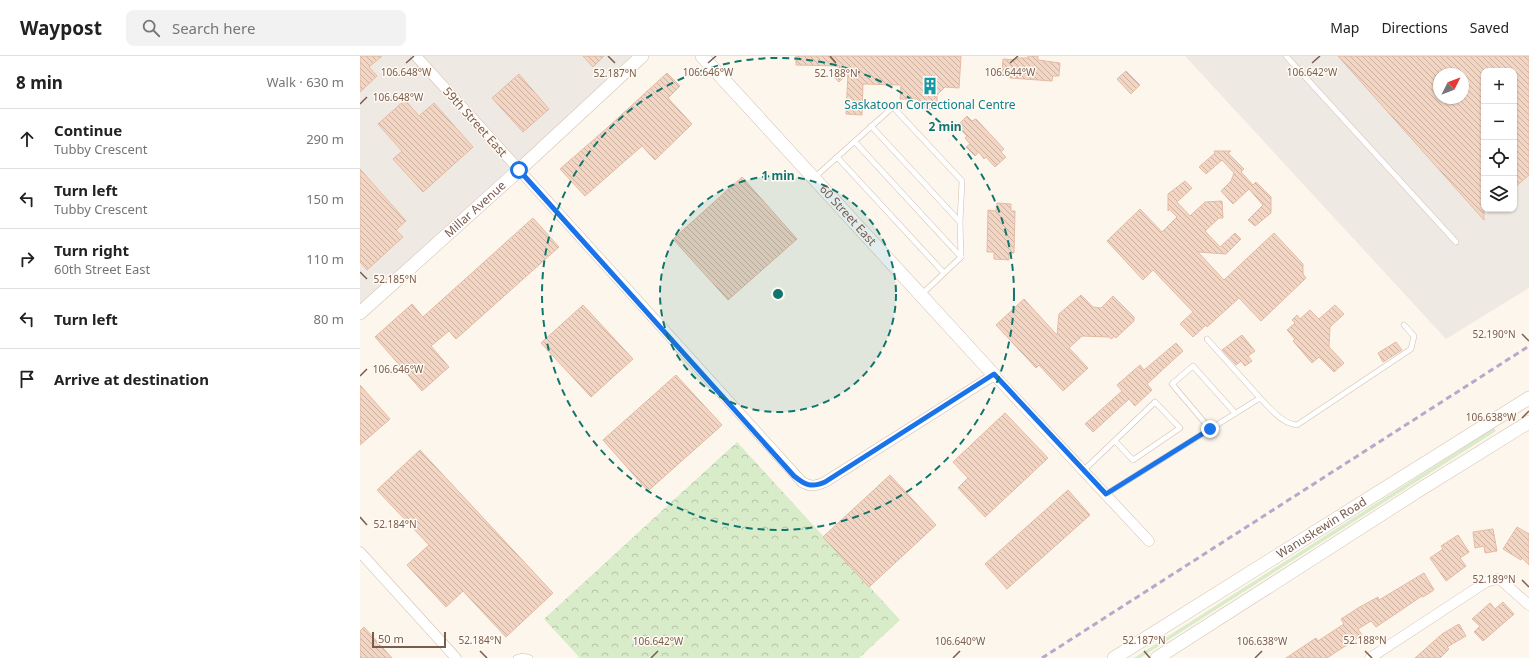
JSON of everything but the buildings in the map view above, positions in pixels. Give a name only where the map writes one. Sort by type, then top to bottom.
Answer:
[{"type":"main road","name":"Millar Avenue","points":[[360,313],[519,170],[642,56]]},
{"type":"main road","name":"60 Street East","points":[[702,56],[994,374]]},
{"type":"main road","name":"Wanuskewin Road","points":[[1114,658],[1529,398]]},
{"type":"main road","name":"Wanuskewin Road","points":[[1158,658],[1529,422]]},
{"type":"street","name":"59th Street East","points":[[416,56],[794,476],[808,486],[817,486],[825,482],[994,374]]},
{"type":"street","points":[[994,374],[1149,541]]},
{"type":"street","points":[[360,552],[456,658]]},
{"type":"street","points":[[1370,658],[1486,582],[1496,579],[1502,581],[1529,605]]},
{"type":"lane","points":[[1286,56],[1456,242]]},
{"type":"lane","points":[[814,178],[893,107],[962,181],[960,222],[961,257],[921,295]]},
{"type":"lane","points":[[871,126],[960,222]]},
{"type":"lane","points":[[855,142],[961,257]]},
{"type":"lane","points":[[837,157],[944,273]]},
{"type":"lane","points":[[1207,339],[1260,398],[1283,420],[1288,424],[1297,425],[1411,349],[1414,336],[1404,325]]},
{"type":"lane","points":[[1210,429],[1172,384],[1193,366],[1235,413]]},
{"type":"lane","points":[[1106,494],[1260,398]]},
{"type":"lane","points":[[1083,470],[1155,402],[1180,428],[1133,460],[1115,441]]},
{"type":"lane","points":[[516,658],[523,656],[530,658]]},
{"type":"shaded area","points":[[360,56],[642,56],[360,313]]},
{"type":"shaded area","points":[[1185,56],[1529,56],[1529,288],[1446,339]]},
{"type":"green space","points":[[1494,428],[1496,431],[1140,658],[1134,658]]},
{"type":"green space","points":[[737,442],[900,620],[859,658],[580,658],[544,619]]},
{"type":"railway","points":[[1042,658],[1529,346]]},
{"type":"place","name":"Saskatoon Correctional Centre","points":[[930,86]]},
{"type":"route","points":[[519,170],[794,476],[808,486],[817,486],[825,482],[994,374],[1106,494],[1210,429]]}]
